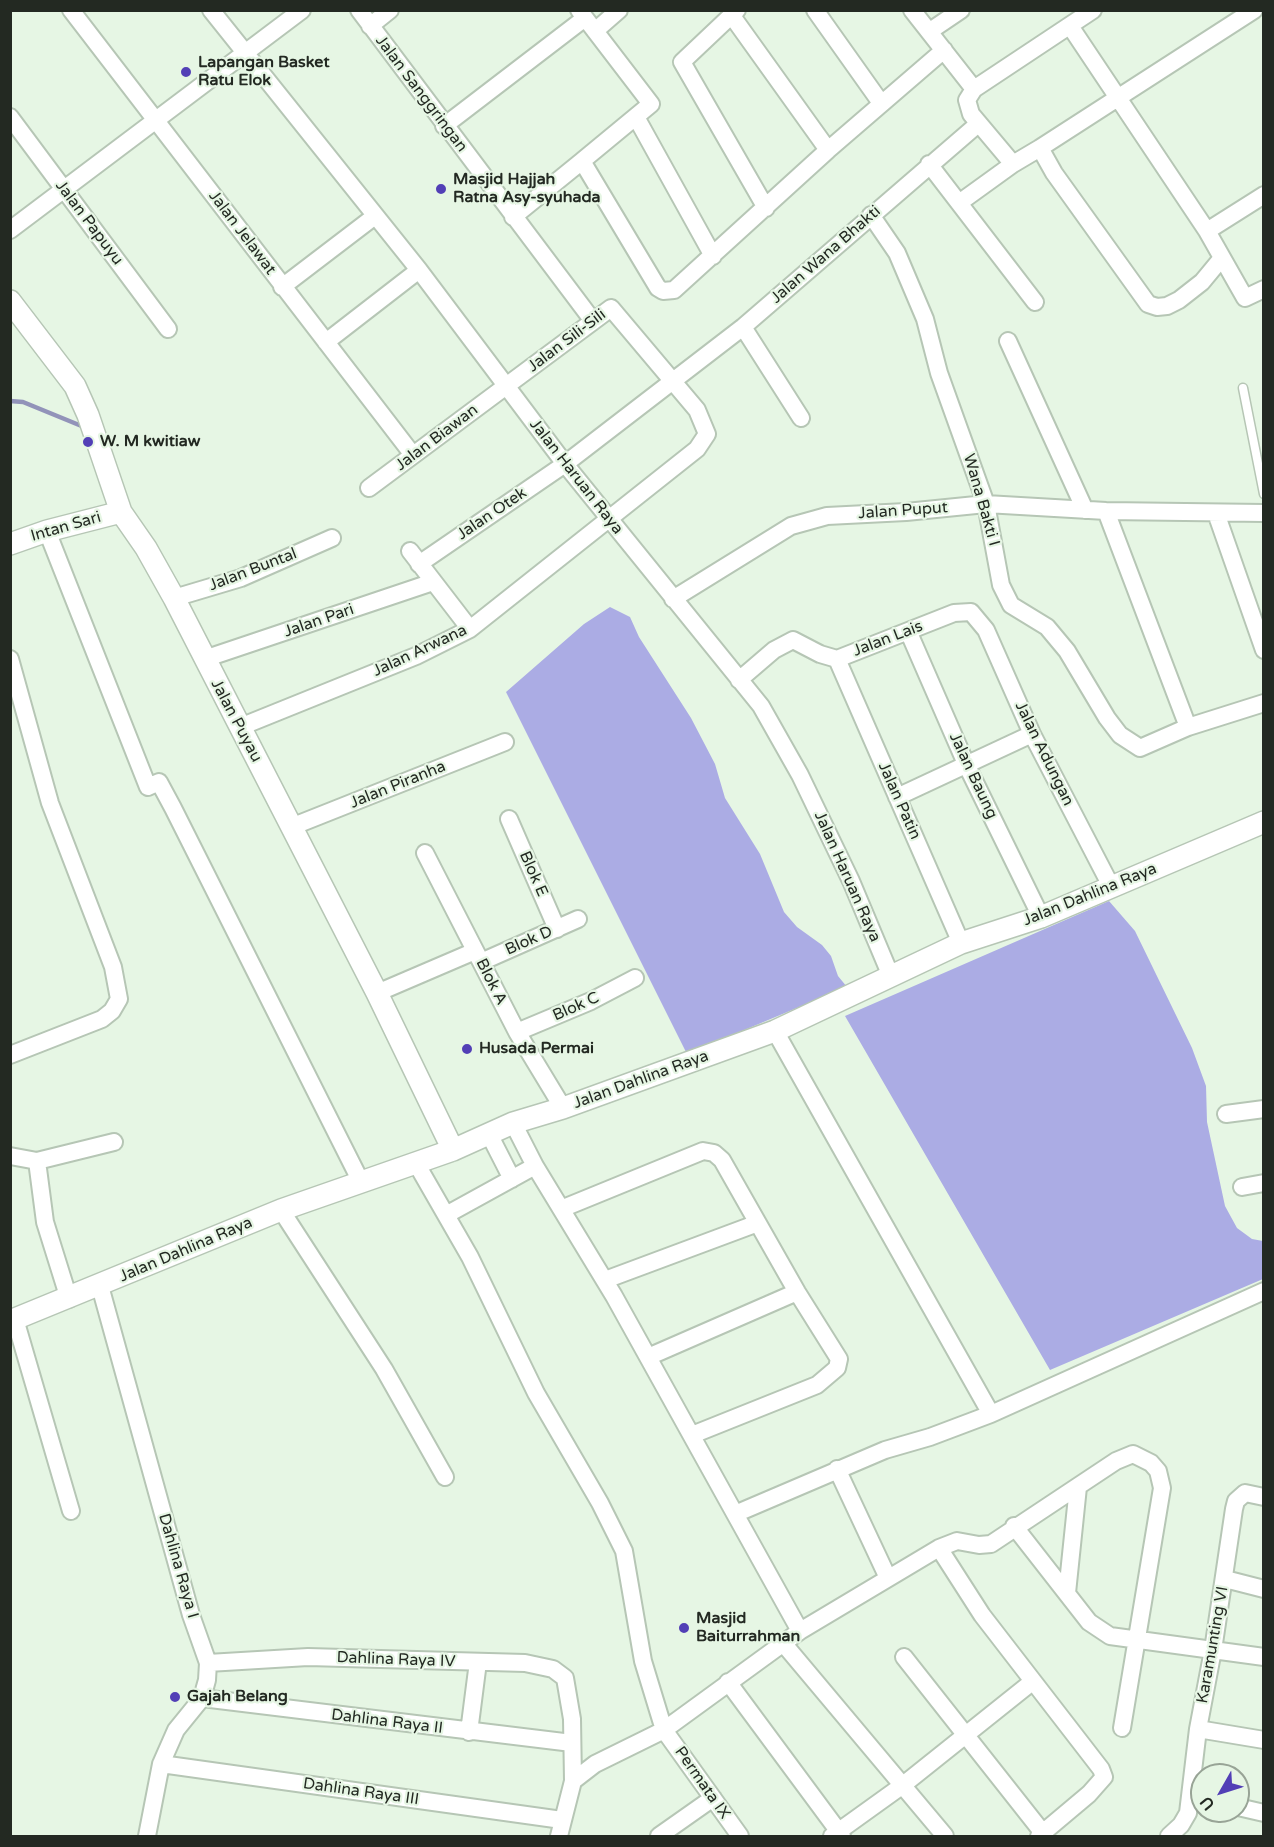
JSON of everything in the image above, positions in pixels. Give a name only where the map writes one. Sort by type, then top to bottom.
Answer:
[{"type":"street","name":"Jalan Jelawat","points":[[71,10],[282,287],[414,455]]},
{"type":"street","name":"Jalan Haruan Raya","points":[[211,10],[243,54],[419,270],[565,465],[761,706],[800,775],[851,881],[890,974]]},
{"type":"street","points":[[10,230],[65,191],[302,10]]},
{"type":"street","name":"Jalan Sanggringan","points":[[359,10],[513,218],[593,321]]},
{"type":"street","points":[[370,26],[390,10]]},
{"type":"street","points":[[444,126],[586,20],[619,10]]},
{"type":"street","points":[[815,10],[881,103]]},
{"type":"street","points":[[912,10],[974,89]]},
{"type":"street","points":[[930,31],[961,10]]},
{"type":"street","points":[[1013,164],[978,124],[971,114],[967,100],[974,89],[1093,10]]},
{"type":"street","points":[[959,202],[1013,164],[1254,10]]},
{"type":"street","points":[[766,208],[682,62],[734,13],[828,150]]},
{"type":"street","points":[[513,218],[651,104],[586,20]]},
{"type":"street","points":[[1070,26],[1207,231],[1245,298],[1263,289]]},
{"type":"street","points":[[582,161],[663,291],[674,290],[828,150],[944,50]]},
{"type":"street","name":"Jalan Papuyu","points":[[10,117],[168,329]]},
{"type":"street","points":[[636,117],[713,256]]},
{"type":"street","name":"Jalan Wana Bhakti","points":[[670,381],[743,327],[978,124]]},
{"type":"street","points":[[1040,148],[1054,173],[1148,304],[1157,307],[1167,306],[1179,300],[1202,282],[1221,259]]},
{"type":"street","points":[[929,164],[1035,302]]},
{"type":"street","points":[[1207,231],[1263,195]]},
{"type":"street","name":"Wana Bakti I","points":[[871,215],[897,253],[910,281],[986,504],[1001,585],[1011,605],[1047,627],[1067,651],[1107,718],[1120,735],[1140,748],[1188,727]]},
{"type":"street","points":[[282,287],[375,216]]},
{"type":"street","points":[[326,342],[419,270]]},
{"type":"street","name":"Jalan Puyau","points":[[10,301],[75,386],[88,415],[121,512],[146,548],[174,598],[377,993],[453,1150]]},
{"type":"street","name":"Jalan Sili-Sili","points":[[505,387],[611,308],[670,381]]},
{"type":"street","points":[[743,327],[801,418]]},
{"type":"street","points":[[1008,341],[1085,510]]},
{"type":"street","name":"Jalan Otek","points":[[433,582],[415,557],[565,465],[670,381]]},
{"type":"street","name":"Jalan Arwana","points":[[240,727],[416,656],[470,629],[705,441],[707,434],[704,423],[670,381]]},
{"type":"street","name":"Jalan Biawan","points":[[369,488],[505,387]]},
{"type":"street","name":"Jalan Puput","points":[[673,599],[791,526],[826,516],[906,512],[986,504],[1106,511],[1263,513]]},
{"type":"street","points":[[1106,511],[1188,727],[1263,703]]},
{"type":"street","name":"Intan Sari","points":[[10,544],[47,531],[121,512]]},
{"type":"street","points":[[1216,513],[1263,650]]},
{"type":"street","points":[[47,531],[148,787],[159,782],[361,1182]]},
{"type":"street","name":"Jalan Buntal","points":[[174,598],[241,578],[332,538]]},
{"type":"street","points":[[433,582],[470,629]]},
{"type":"street","name":"Jalan Pari","points":[[204,659],[433,582]]},
{"type":"street","name":"Jalan Lais","points":[[740,680],[774,650],[793,640],[820,654],[837,659],[909,633],[954,613],[972,612],[978,619]]},
{"type":"street","name":"Jalan Adungan","points":[[978,619],[1032,734],[1112,888]]},
{"type":"street","name":"Jalan Baung","points":[[909,633],[967,766],[1041,917]]},
{"type":"street","points":[[10,659],[50,803],[113,967],[119,999],[112,1011],[102,1019],[10,1055]]},
{"type":"street","name":"Jalan Patin","points":[[837,659],[961,943]]},
{"type":"street","points":[[897,798],[1032,734]]},
{"type":"street","name":"Jalan Piranha","points":[[291,827],[505,742]]},
{"type":"street","name":"Blok E","points":[[509,819],[557,929]]},
{"type":"street","name":"Jalan Dahlina Raya","points":[[13,1320],[69,1299],[281,1210],[453,1150],[513,1123],[563,1108],[775,1031],[890,974],[961,943],[1041,917],[1263,822]]},
{"type":"street","name":"Blok A","points":[[425,853],[516,1032],[563,1108]]},
{"type":"street","name":"Blok D","points":[[377,993],[557,929],[578,919]]},
{"type":"street","name":"Blok C","points":[[516,1032],[591,1001],[635,978]]},
{"type":"street","points":[[775,1031],[991,1414]]},
{"type":"street","points":[[1226,1114],[1263,1109]]},
{"type":"street","points":[[513,1123],[535,1166],[605,1280],[800,1631]]},
{"type":"street","points":[[489,1134],[512,1179]]},
{"type":"street","points":[[10,1156],[37,1161],[114,1142]]},
{"type":"street","points":[[561,1209],[704,1151],[714,1153],[722,1160],[797,1292],[839,1359],[837,1368],[817,1385],[692,1435]]},
{"type":"street","points":[[37,1161],[45,1222],[69,1299]]},
{"type":"street","name":"Permata IX","points":[[416,1163],[470,1257],[536,1393],[624,1551],[643,1661],[664,1730],[740,1836]]},
{"type":"street","points":[[446,1215],[535,1166]]},
{"type":"street","points":[[1242,1187],[1263,1183]]},
{"type":"street","points":[[281,1210],[384,1369],[445,1477]]},
{"type":"street","points":[[605,1280],[758,1223]]},
{"type":"street","name":"Dahlina Raya I","points":[[100,1286],[191,1615],[208,1663],[207,1680],[202,1698],[176,1730],[161,1764],[147,1836]]},
{"type":"street","points":[[735,1514],[837,1469],[991,1414],[1263,1291]]},
{"type":"street","points":[[648,1357],[797,1292]]},
{"type":"street","points":[[13,1320],[71,1511]]},
{"type":"street","points":[[573,1781],[596,1764],[664,1730],[800,1631],[939,1548],[957,1540],[985,1545],[1116,1461],[1133,1454],[1151,1463],[1162,1480],[1122,1728]]},
{"type":"street","points":[[837,1469],[888,1578]]},
{"type":"street","points":[[1067,1593],[1078,1487]]},
{"type":"street","name":"Karamunting VI","points":[[1197,1763],[1198,1729],[1225,1579],[1234,1509],[1240,1496],[1245,1493],[1263,1497]]},
{"type":"street","points":[[1014,1526],[1089,1622],[1110,1636],[1136,1641],[1263,1654]]},
{"type":"street","points":[[904,1658],[1041,1835],[1089,1794],[1104,1777],[1101,1769],[982,1615],[939,1548]]},
{"type":"street","points":[[1225,1579],[1263,1589]]},
{"type":"street","points":[[783,1643],[945,1836]]},
{"type":"street","name":"Dahlina Raya IV","points":[[208,1663],[308,1657],[525,1663],[554,1669],[565,1678],[570,1694],[572,1743]]},
{"type":"street","points":[[469,1732],[478,1662]]},
{"type":"street","points":[[728,1682],[838,1835],[1032,1682]]},
{"type":"street","name":"Dahlina Raya II","points":[[202,1698],[572,1743]]},
{"type":"street","points":[[1198,1729],[1263,1740]]},
{"type":"street","points":[[560,1828],[573,1781],[572,1743]]},
{"type":"street","name":"Dahlina Raya III","points":[[161,1764],[560,1828]]},
{"type":"street","points":[[659,1836],[713,1798]]},
{"type":"street","name":"Karamunting VI","points":[[1169,1836],[1181,1824],[1190,1809]]},
{"type":"lane","points":[[1243,388],[1263,494]]},
{"type":"shaded area","points":[[610,607],[630,617],[639,637],[691,718],[715,764],[725,798],[760,854],[784,912],[797,927],[822,945],[831,956],[838,976],[847,987],[687,1054],[506,692],[584,624]]},
{"type":"shaded area","points":[[1109,901],[1135,931],[1192,1048],[1206,1086],[1207,1122],[1225,1206],[1237,1228],[1252,1239],[1263,1241],[1263,1279],[1050,1370],[845,1016]]},
{"type":"waterway","points":[[10,401],[23,402],[84,427]]},
{"type":"place","name":"Lapangan Basket Ratu Elok","points":[[186,72]]},
{"type":"place","name":"Masjid Hajjah Ratna Asy-syuhada","points":[[441,189]]},
{"type":"place","name":"W. M kwitiaw","points":[[88,442]]},
{"type":"place","name":"Husada Permai","points":[[467,1049]]},
{"type":"place","name":"Masjid Baiturrahman","points":[[684,1628]]},
{"type":"place","name":"Gajah Belang","points":[[175,1697]]}]
